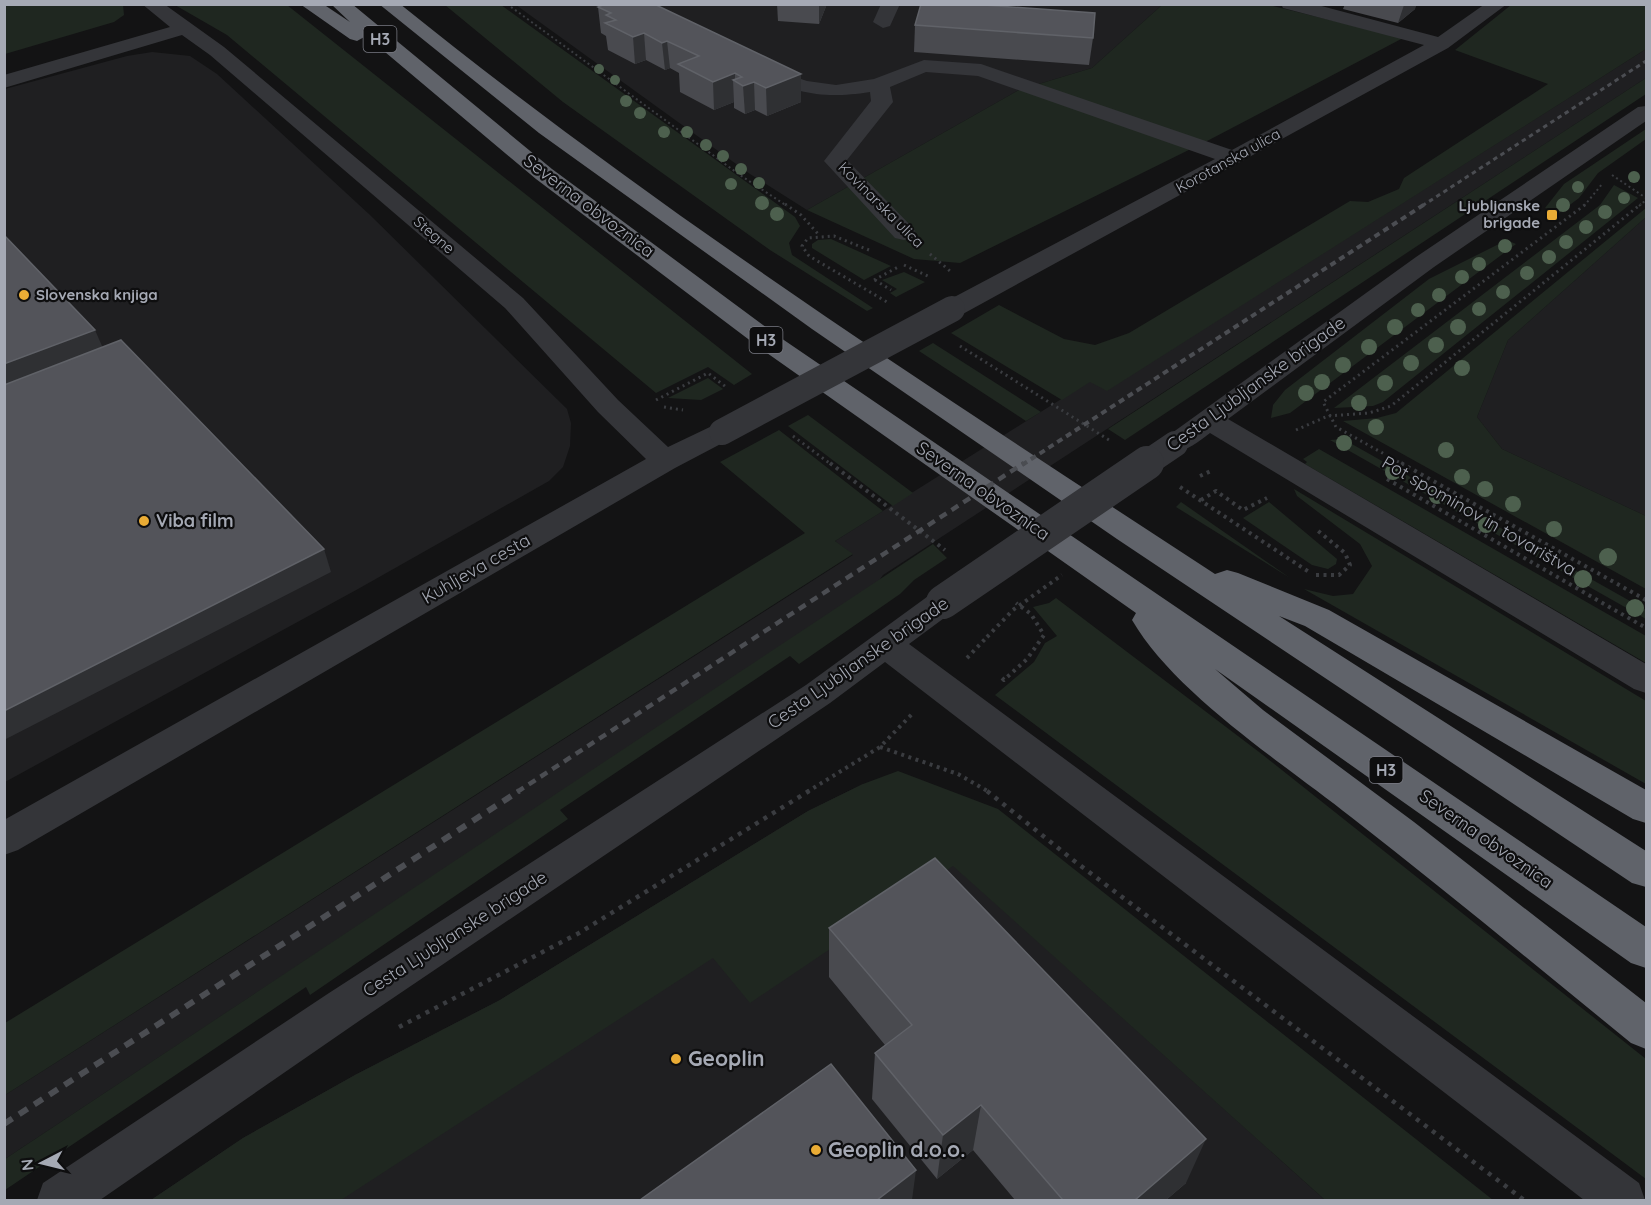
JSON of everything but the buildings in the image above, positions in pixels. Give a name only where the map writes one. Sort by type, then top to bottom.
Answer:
[{"type":"highway","points":[[309,4],[420,73]]},
{"type":"highway","name":"Severna obvoznica","points":[[340,4],[544,174],[769,342],[1647,950]]},
{"type":"highway","name":"Severna obvoznica","points":[[388,4],[465,66],[609,175],[728,260],[1177,565],[1647,871]]},
{"type":"highway","points":[[416,4],[465,66]]},
{"type":"highway","points":[[1177,565],[1243,585],[1317,618],[1647,808]]},
{"type":"highway","points":[[1126,590],[1164,640],[1217,693],[1366,806],[1647,1029]]},
{"type":"street","name":"Stegne","points":[[151,4],[186,28],[326,143],[514,303],[608,406],[665,461]]},
{"type":"street","points":[[1290,4],[1441,44]]},
{"type":"street","name":"Korotanska ulica","points":[[952,309],[1441,44],[1498,4]]},
{"type":"street","points":[[4,82],[186,28]]},
{"type":"street","points":[[743,65],[804,87],[836,91],[879,84],[924,66],[981,70],[1234,158]]},
{"type":"street","name":"Kovinarska ulica","points":[[879,84],[882,102],[835,161],[904,232]]},
{"type":"street","name":"Cesta Ljubljanske brigade","points":[[60,1200],[344,1007],[818,694],[943,602],[1209,420],[1264,377],[1425,262],[1647,112]]},
{"type":"street","name":"Kuhljeva cesta","points":[[4,839],[665,461],[952,309]]},
{"type":"street","points":[[1209,420],[1647,680]]},
{"type":"street","points":[[886,645],[1622,1200]]},
{"type":"path","points":[[507,4],[740,175],[811,222],[819,235],[805,240],[802,246],[804,252],[889,302]]},
{"type":"path","points":[[1308,435],[1297,429],[1328,416],[1370,413],[1391,406],[1647,199],[1610,174],[1589,202],[1323,402],[1328,416]]},
{"type":"path","name":"Kovinarska ulica","points":[[904,232],[977,296]]},
{"type":"path","points":[[879,296],[891,290],[874,280],[903,265]]},
{"type":"path","points":[[958,345],[1115,443]]},
{"type":"path","points":[[656,400],[708,373],[736,394]]},
{"type":"path","name":"Pot spominov in tovarištva","points":[[1328,416],[1336,427],[1647,600]]},
{"type":"path","points":[[783,429],[954,556]]},
{"type":"path","name":"Pot spominov in tovarištva","points":[[1380,476],[1647,628]]},
{"type":"path","points":[[1172,481],[1310,573],[1325,577],[1339,575],[1348,568],[1348,559],[1340,548],[1316,529]]},
{"type":"path","points":[[1201,500],[1216,491],[1243,510],[1272,494]]},
{"type":"path","points":[[995,674],[1004,680],[1027,659],[1044,635],[1031,614],[1012,599]]},
{"type":"path","points":[[397,1028],[579,933],[880,747],[987,637]]},
{"type":"path","points":[[969,656],[978,662]]},
{"type":"path","points":[[880,747],[958,774],[986,790],[1092,874],[1524,1200]]},
{"type":"shaded area","points":[[5,5],[123,5],[124,15],[114,22],[5,54]]},
{"type":"shaded area","points":[[175,5],[287,5],[752,374],[734,385],[708,367],[656,393],[227,35]]},
{"type":"shaded area","points":[[445,5],[501,5],[795,217],[800,226],[789,243],[792,255],[873,308],[867,311],[770,250],[563,102]]},
{"type":"shaded area","points":[[516,5],[1162,5],[1092,68],[1019,90],[807,210],[750,174]]},
{"type":"shaded area","points":[[1162,5],[1269,5],[1403,38],[1209,140],[960,263],[914,259],[807,210],[1019,90],[1092,68]]},
{"type":"shaded area","points":[[1511,5],[1646,5],[1646,49],[1107,391],[1090,382],[1062,400],[951,333],[999,305],[1064,339],[1095,345],[1129,333],[1350,201],[1368,202],[1399,189],[1404,178],[1548,84],[1455,50]]},
{"type":"shaded area","points":[[1646,49],[1646,78],[883,575],[878,582],[5,1159],[5,1095],[853,555],[835,541],[1090,381],[1107,390]]},
{"type":"shaded area","points":[[152,52],[190,56],[217,74],[370,215],[567,409],[571,423],[570,446],[563,467],[549,481],[358,589],[5,782],[5,89],[127,56]]},
{"type":"shaded area","points":[[1646,78],[1646,94],[1125,440],[1108,429]]},
{"type":"shaded area","points":[[1646,129],[1646,139],[1598,173],[1579,198],[1559,213],[1545,208],[1564,184]]},
{"type":"shaded area","points":[[1614,185],[1638,198],[1383,402],[1373,406],[1334,408],[1600,205]]},
{"type":"shaded area","points":[[1646,208],[1646,217],[1508,340],[1477,417],[1502,449],[1646,516],[1646,589],[1343,421],[1377,418],[1396,413]]},
{"type":"shaded area","points":[[1646,217],[1646,516],[1502,449],[1477,417],[1508,340]]},
{"type":"shaded area","points":[[831,239],[891,266],[864,280],[812,248],[812,244],[818,240]]},
{"type":"shaded area","points":[[1507,240],[1516,244],[1290,413],[1271,418],[1273,405],[1285,390],[1429,279]]},
{"type":"shaded area","points":[[904,272],[925,282],[896,297],[890,293],[897,289],[882,280]]},
{"type":"shaded area","points":[[933,343],[1041,412],[1026,421],[919,351]]},
{"type":"shaded area","points":[[708,378],[723,389],[701,400],[668,398]]},
{"type":"shaded area","points":[[808,415],[913,493],[893,506],[788,426]]},
{"type":"shaded area","points":[[779,430],[883,511],[835,541],[853,554],[5,1095],[5,1023],[805,533],[720,462]]},
{"type":"shaded area","points":[[1343,439],[1646,610],[1646,619],[1330,440]]},
{"type":"shaded area","points":[[1319,449],[1646,636],[1646,663],[1305,464],[1307,462],[1303,459]]},
{"type":"shaded area","points":[[1294,489],[1646,701],[1646,784],[1304,589],[1333,596],[1353,594],[1372,566],[1360,544],[1297,496]]},
{"type":"shaded area","points":[[1181,502],[1290,578],[1176,507]]},
{"type":"shaded area","points":[[1269,502],[1337,559],[1336,564],[1328,569],[1312,565],[1243,518]]},
{"type":"shaded area","points":[[933,544],[947,558],[914,580],[900,594],[799,664],[790,656],[560,810],[568,819],[310,995],[306,987],[5,1190],[5,1159]]},
{"type":"shaded area","points":[[1056,598],[1263,755],[1646,1059],[1646,1179],[995,695],[1034,662],[1045,643],[1057,636],[1033,607],[1049,603]]},
{"type":"shaded area","points":[[898,771],[998,809],[1493,1200],[1325,1200],[953,866],[750,1003],[713,958],[341,1200],[151,1200],[243,1138],[355,1075],[500,1000],[808,811],[863,784]]},
{"type":"shaded area","points":[[863,784],[1325,1200],[151,1200],[243,1138],[355,1075],[500,1000],[808,811]]},
{"type":"railway","points":[[1422,206],[1646,61]]},
{"type":"railway","points":[[1022,465],[1425,204]]},
{"type":"railway","points":[[517,792],[1024,463]]},
{"type":"railway","points":[[4,1124],[519,791]]},
{"type":"place","name":"Ljubljanske brigade","points":[[1552,215]]},
{"type":"place","name":"Slovenska knjiga","points":[[24,295]]},
{"type":"place","name":"Viba film","points":[[144,521]]},
{"type":"place","name":"Geoplin","points":[[676,1059]]},
{"type":"place","name":"Geoplin d.o.o.","points":[[816,1150]]}]
